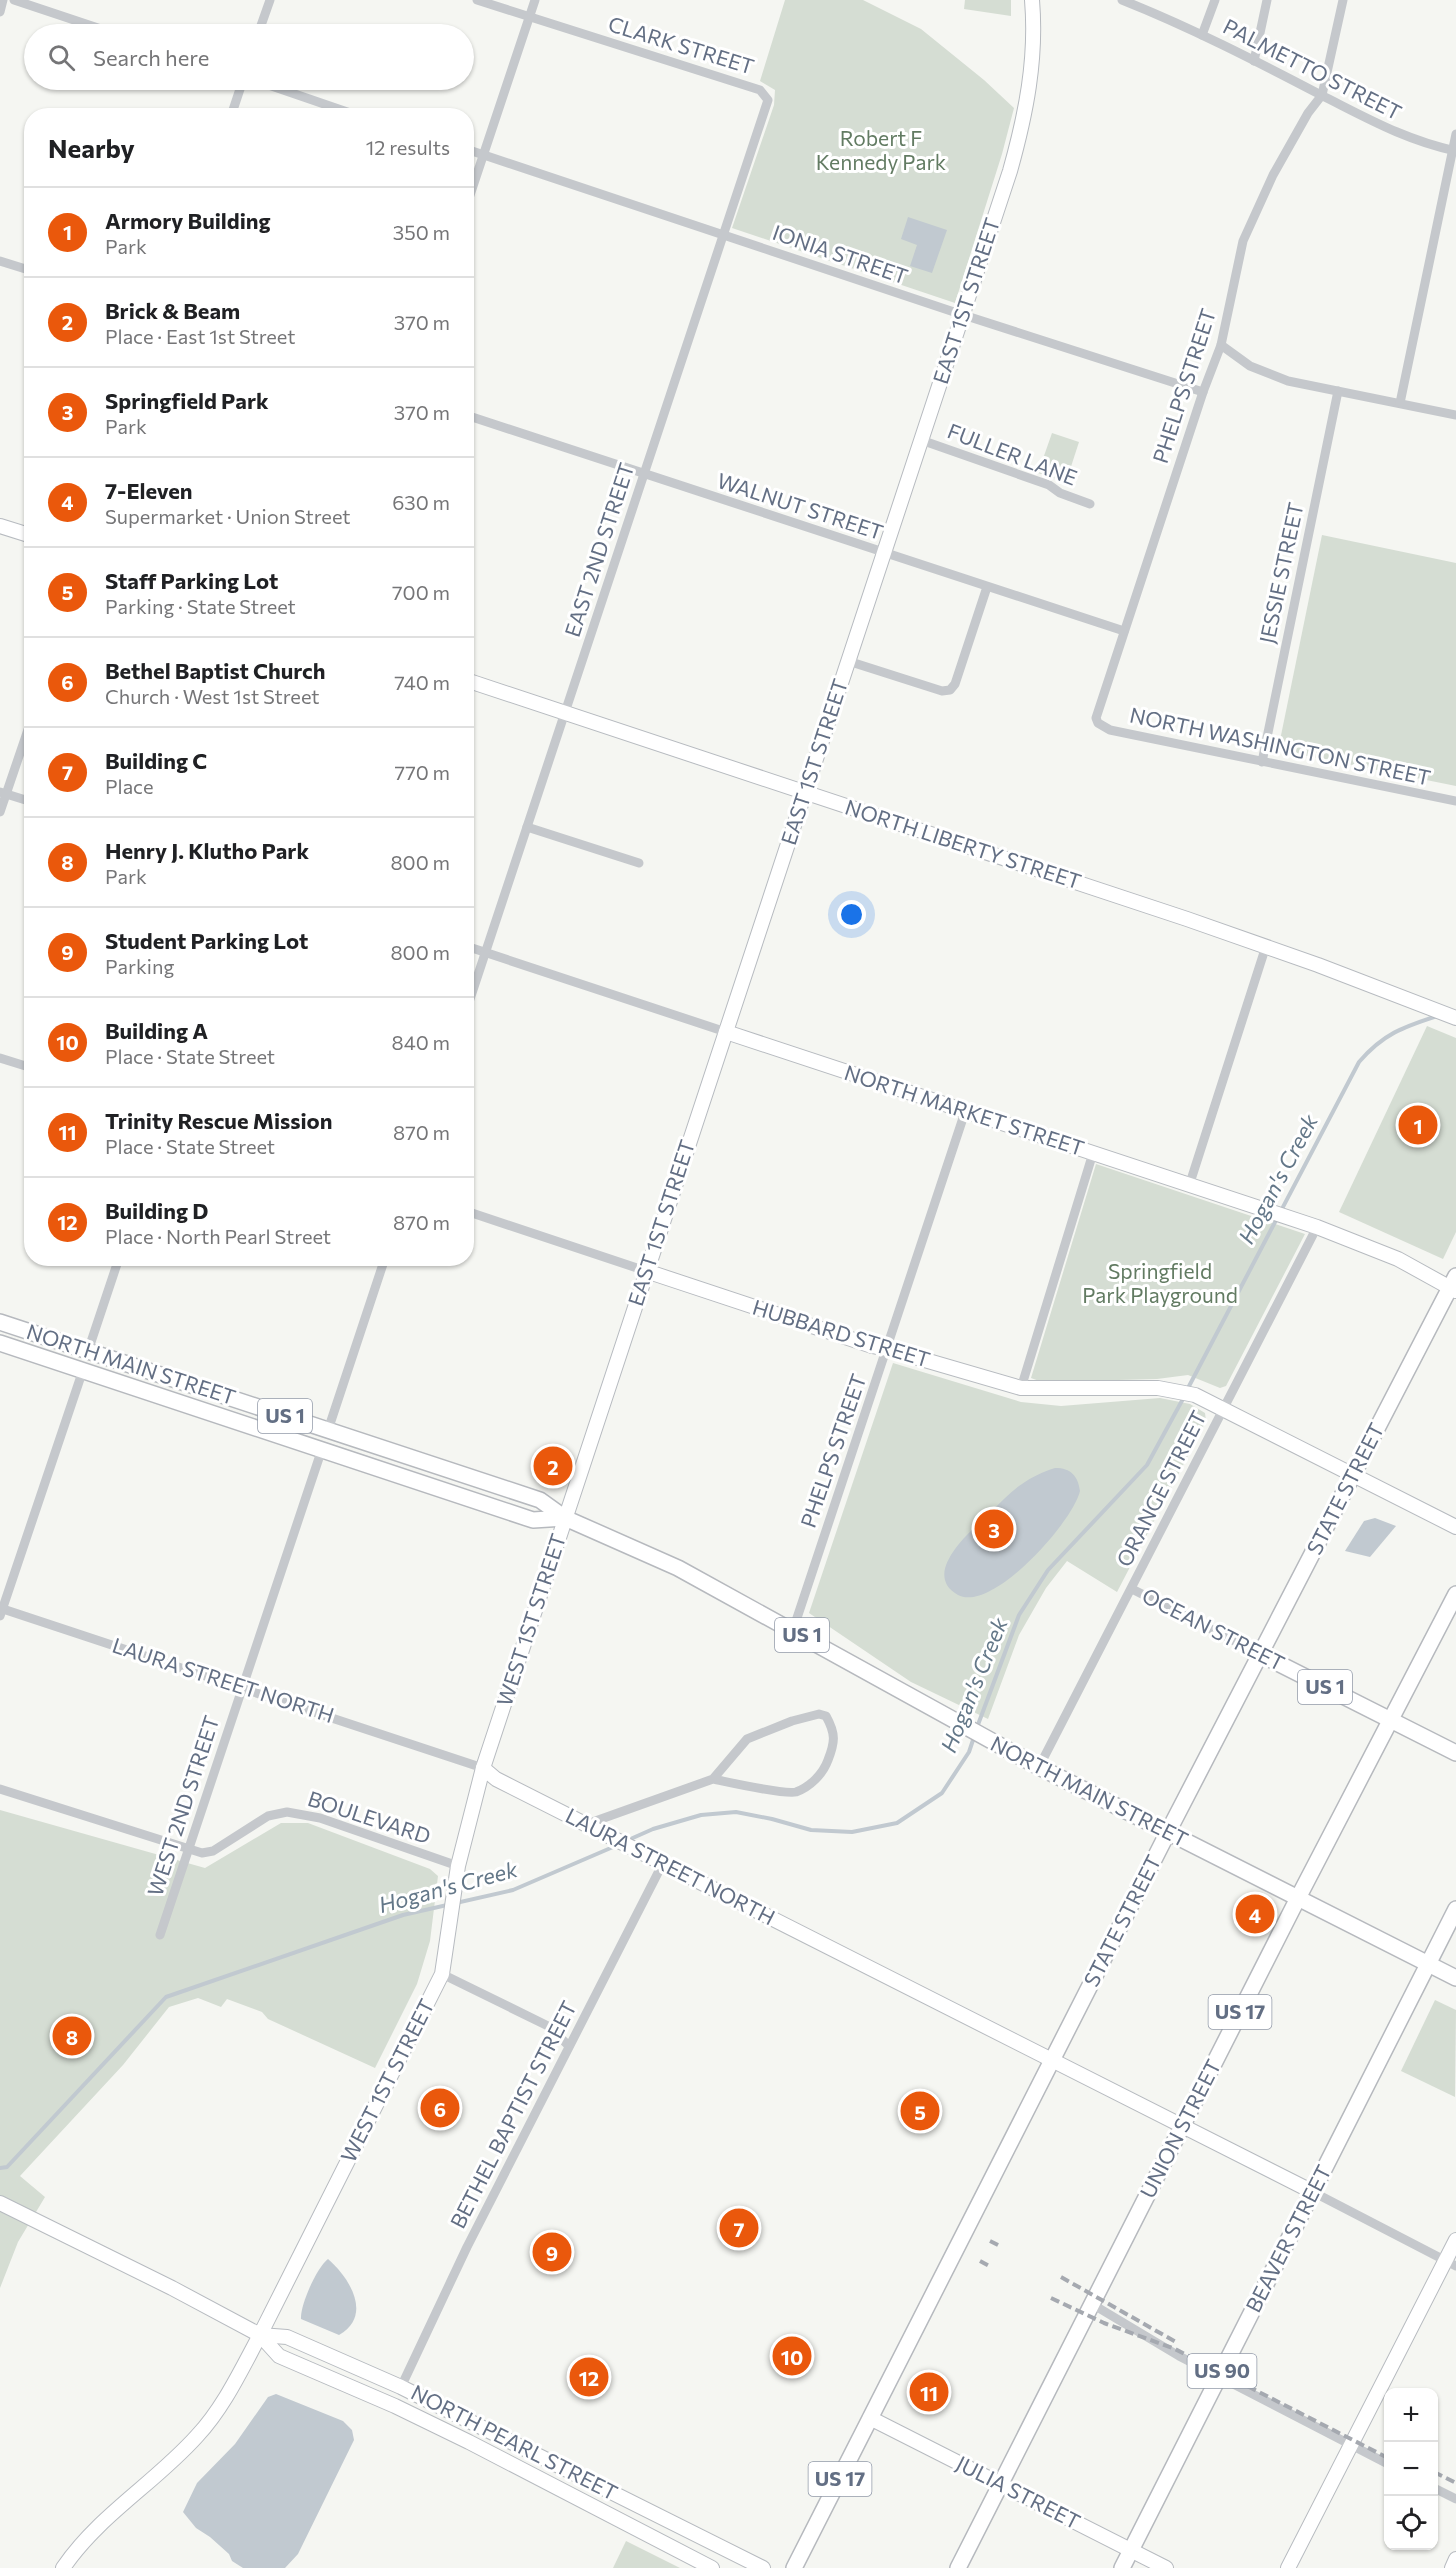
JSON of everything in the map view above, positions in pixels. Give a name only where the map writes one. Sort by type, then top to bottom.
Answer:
[{"type":"main road","name":"STATE STREET","points":[[794,2568],[1168,1832],[1454,1285]]},
{"type":"main road","name":"NORTH MAIN STREET","points":[[0,1322],[540,1500],[566,1518],[678,1568],[1039,1767],[1456,1978]]},
{"type":"main road","name":"NORTH MAIN STREET","points":[[0,1343],[533,1520],[566,1518]]},
{"type":"main road","name":"UNION STREET","points":[[958,2568],[1298,1898],[1456,1594]]},
{"type":"main road","name":"OCEAN STREET","points":[[1260,1654],[1456,1753]]},
{"type":"main road","name":"BEAVER STREET","points":[[1122,2568],[1456,1909]]},
{"type":"street","points":[[0,12],[3,0]]},
{"type":"street","points":[[14,0],[86,24]]},
{"type":"street","points":[[262,24],[270,0]]},
{"type":"street","name":"CLARK STREET","points":[[477,0],[760,90],[768,100]]},
{"type":"street","points":[[474,184],[535,0]]},
{"type":"street","name":"EAST 1ST STREET","points":[[566,1518],[963,314],[1024,121],[1031,73],[1032,0]]},
{"type":"street","name":"PALMETTO STREET","points":[[1122,0],[1202,35],[1323,95],[1363,118],[1412,140],[1454,151]]},
{"type":"street","points":[[1202,35],[1215,0]]},
{"type":"street","points":[[1254,61],[1268,0]]},
{"type":"street","name":"PHELPS STREET","points":[[1098,723],[1097,711],[1203,392],[1221,345],[1243,241],[1273,175],[1308,113],[1323,95],[1343,0]]},
{"type":"street","points":[[234,108],[240,90]]},
{"type":"street","points":[[283,90],[336,108]]},
{"type":"street","name":"EAST 2ND STREET","points":[[474,988],[768,100]]},
{"type":"street","points":[[1400,403],[1456,134]]},
{"type":"street","name":"IONIA STREET","points":[[474,152],[1203,392]]},
{"type":"street","points":[[0,261],[24,268]]},
{"type":"street","points":[[1221,345],[1250,366],[1288,381],[1456,416]]},
{"type":"street","name":"JESSIE STREET","points":[[1262,762],[1338,391]]},
{"type":"street","name":"WALNUT STREET","points":[[474,418],[1124,631]]},
{"type":"street","name":"FULLER LANE","points":[[921,440],[1050,485],[1060,494],[1090,504]]},
{"type":"street","points":[[0,526],[24,534]]},
{"type":"street","points":[[848,661],[942,690],[950,690],[955,684],[987,587]]},
{"type":"street","name":"NORTH LIBERTY STREET","points":[[474,683],[1266,946],[1456,1018]]},
{"type":"street","name":"NORTH WASHINGTON STREET","points":[[1098,723],[1110,730],[1456,801]]},
{"type":"street","points":[[0,812],[3,793],[24,739]]},
{"type":"street","points":[[3,793],[24,800]]},
{"type":"street","points":[[526,827],[639,863]]},
{"type":"street","points":[[1189,1186],[1266,946]]},
{"type":"street","name":"NORTH MARKET STREET","points":[[474,949],[1317,1227],[1389,1255],[1454,1285]]},
{"type":"street","points":[[0,1058],[24,1066]]},
{"type":"street","name":"PHELPS STREET","points":[[793,1630],[965,1112]]},
{"type":"street","points":[[1021,1388],[1093,1153]]},
{"type":"street","name":"HUBBARD STREET","points":[[474,1214],[872,1346],[1021,1388],[1176,1390],[1195,1395],[1456,1527]]},
{"type":"street","name":"ORANGE STREET","points":[[1039,1767],[1317,1227]]},
{"type":"street","points":[[88,1351],[116,1266]]},
{"type":"street","points":[[328,1430],[382,1266]]},
{"type":"street","points":[[1,1611],[83,1370]]},
{"type":"street","name":"WEST 2ND STREET","points":[[159,1935],[321,1449]]},
{"type":"street","name":"WEST 1ST STREET","points":[[63,2568],[83,2541],[197,2436],[228,2394],[442,1974],[458,1866],[483,1768],[566,1518]]},
{"type":"street","name":"OCEAN STREET","points":[[1132,1589],[1260,1654]]},
{"type":"street","name":"LAURA STREET NORTH","points":[[1,1611],[242,1687],[483,1768],[496,1779],[1313,2192]]},
{"type":"street","points":[[587,1824],[713,1779],[794,1792],[809,1785],[825,1770],[835,1742],[831,1725],[826,1716],[819,1714],[792,1721],[747,1739],[713,1779]]},
{"type":"street","name":"BOULEVARD","points":[[0,1789],[202,1853],[213,1851],[268,1816],[287,1812],[320,1818],[458,1866]]},
{"type":"street","name":"BETHEL BAPTIST STREET","points":[[401,2387],[463,2257],[663,1863]]},
{"type":"street","points":[[442,1974],[548,2026],[569,2046]]},
{"type":"street","points":[[1313,2192],[1451,2263]]},
{"type":"street","name":"NORTH PEARL STREET","points":[[0,2203],[172,2288],[260,2335],[279,2356],[416,2416],[712,2568]]},
{"type":"street","points":[[1288,2568],[1351,2445],[1451,2263],[1456,2240]]},
{"type":"street","points":[[1092,2304],[1219,2378],[1384,2462]]},
{"type":"street","name":"NORTH PEARL STREET","points":[[260,2335],[287,2337],[401,2387],[763,2568]]},
{"type":"street","name":"JULIA STREET","points":[[870,2418],[1166,2568]]},
{"type":"street","points":[[1438,2490],[1456,2499]]},
{"type":"street","points":[[1452,2568],[1456,2559]]},
{"type":"green space","name":"Robert F Kennedy Park","points":[[785,0],[863,0],[921,29],[984,80],[1014,108],[1002,154],[955,303],[732,228],[774,105],[775,90],[760,81]]},
{"type":"green space","points":[[965,0],[1011,0],[1011,16],[964,9]]},
{"type":"green space","points":[[1052,433],[1079,442],[1066,482],[1038,473]]},
{"type":"green space","points":[[1322,535],[1456,563],[1456,786],[1278,750]]},
{"type":"green space","points":[[1427,1026],[1456,1038],[1456,1232],[1443,1259],[1339,1212]]},
{"type":"green space","name":"Springfield Park Playground","points":[[1096,1164],[1305,1234],[1226,1386],[1220,1388],[1188,1375],[1157,1379],[1042,1382],[1031,1378]]},
{"type":"green space","points":[[893,1363],[1021,1402],[1061,1406],[1160,1398],[1190,1404],[1205,1413],[1206,1421],[1117,1592],[1067,1561],[1046,1588],[1019,1635],[988,1719],[911,1682],[809,1613]]},
{"type":"green space","points":[[0,1810],[205,1868],[281,1823],[308,1823],[430,1869],[438,1876],[430,1941],[417,1984],[375,2068],[268,2019],[262,2012],[227,1999],[221,2007],[198,1998],[169,2007],[123,2065],[20,2176],[45,2197],[18,2242],[0,2288]]},
{"type":"green space","points":[[1435,2000],[1456,2010],[1455,2097],[1401,2071]]},
{"type":"green space","points":[[626,2541],[680,2568],[613,2568]]},
{"type":"shaded area","points":[[908,217],[947,230],[932,273],[910,266],[917,245],[901,239]]},
{"type":"shaded area","points":[[1055,1468],[1065,1469],[1073,1474],[1078,1481],[1080,1491],[1063,1523],[1029,1561],[1010,1578],[990,1591],[973,1597],[958,1595],[948,1586],[944,1575],[947,1563],[963,1539],[1014,1490],[1033,1477]]},
{"type":"shaded area","points":[[1375,1518],[1396,1526],[1370,1557],[1345,1551],[1364,1521]]},
{"type":"shaded area","points":[[328,2259],[350,2286],[356,2308],[355,2318],[339,2335],[301,2319],[303,2305],[310,2287]]},
{"type":"shaded area","points":[[276,2394],[343,2421],[352,2430],[354,2440],[298,2554],[285,2568],[243,2568],[232,2561],[229,2554],[210,2537],[196,2528],[183,2512],[197,2483],[235,2444],[268,2397]]},
{"type":"waterway","name":"Hogan's Creek","points":[[1187,1390],[1359,1062],[1385,1038],[1437,1016]]},
{"type":"waterway","name":"Hogan's Creek","points":[[976,1730],[1019,1615],[1048,1570],[1147,1465],[1184,1397]]},
{"type":"waterway","name":"Hogan's Creek","points":[[626,1841],[653,1829],[701,1815],[736,1812],[811,1830],[852,1832],[897,1823],[942,1793],[969,1752],[974,1737]]},
{"type":"waterway","name":"Hogan's Creek","points":[[0,2168],[7,2167],[166,1997],[403,1915],[513,1890],[620,1844]]},
{"type":"railway","points":[[990,2241],[1002,2247]]},
{"type":"railway","points":[[980,2261],[991,2267]]},
{"type":"railway","points":[[1061,2277],[1176,2342]]},
{"type":"railway","points":[[1051,2298],[1104,2323],[1175,2349],[1384,2456]]},
{"type":"railway","points":[[1438,2474],[1456,2483]]},
{"type":"place","name":"Armory Building","points":[[1418,1125]]},
{"type":"place","name":"Brick & Beam","points":[[553,1466]]},
{"type":"place","name":"Springfield Park","points":[[994,1529]]},
{"type":"place","name":"7-Eleven","points":[[1255,1914]]},
{"type":"place","name":"Henry J. Klutho Park","points":[[72,2036]]},
{"type":"place","name":"Bethel Baptist Church","points":[[440,2108]]},
{"type":"place","name":"Staff Parking Lot","points":[[920,2111]]},
{"type":"place","name":"Building C","points":[[739,2228]]},
{"type":"place","name":"Student Parking Lot","points":[[552,2252]]},
{"type":"place","name":"Building A","points":[[792,2356]]},
{"type":"place","name":"Building D","points":[[589,2377]]},
{"type":"place","name":"Trinity Rescue Mission","points":[[929,2392]]}]
